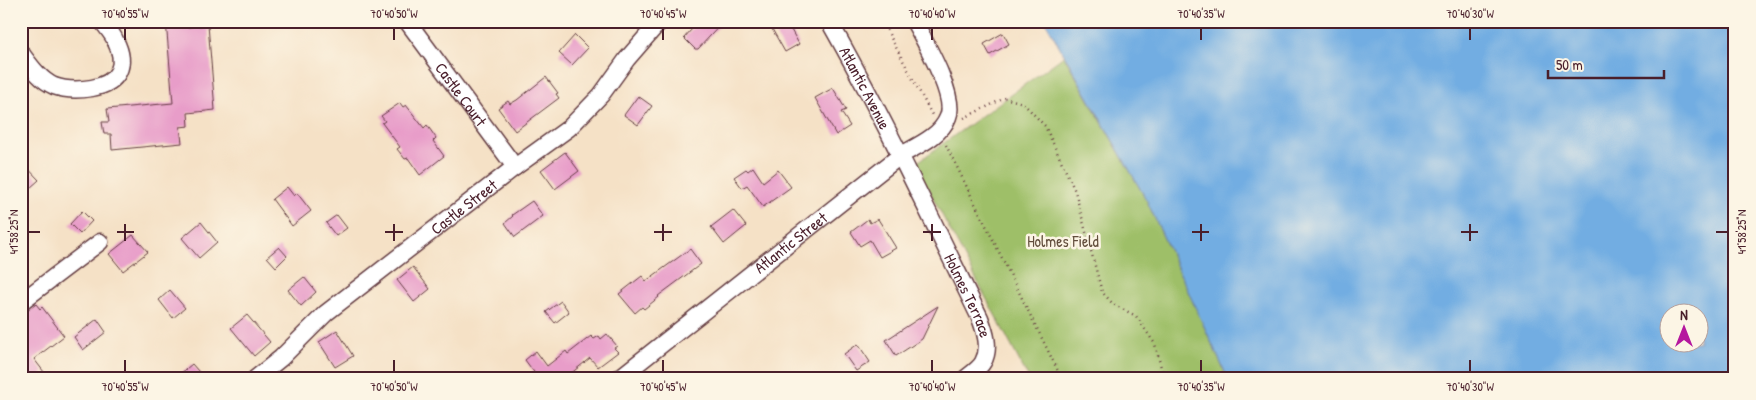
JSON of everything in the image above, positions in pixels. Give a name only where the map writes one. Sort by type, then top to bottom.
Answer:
[{"type":"street","points":[[21,53],[36,73],[52,85],[65,89],[78,89],[106,84],[119,73],[121,63],[120,52],[115,38],[102,21]]},
{"type":"street","name":"Castle Court","points":[[408,21],[515,167]]},
{"type":"street","name":"Castle Street","points":[[255,379],[282,358],[326,313],[515,167],[569,128],[601,95],[627,59],[660,21]]},
{"type":"street","name":"Atlantic Avenue","points":[[829,21],[901,155]]},
{"type":"street","name":"Atlantic Street","points":[[618,379],[901,155],[926,141],[939,130],[949,117],[950,101],[940,73],[914,21]]},
{"type":"street","name":"Holmes Terrace","points":[[901,155],[984,328],[987,349],[983,362],[965,379]]},
{"type":"street","points":[[21,302],[100,242]]},
{"type":"path","points":[[882,21],[916,84],[1062,379]]},
{"type":"path","points":[[964,118],[1005,98],[1023,103],[1045,126],[1075,191],[1102,292],[1113,304],[1136,316],[1155,344],[1164,379]]},
{"type":"green space","name":"Holmes Field","points":[[1064,56],[1147,201],[1228,379],[1029,379],[915,164]]},
{"type":"water","points":[[1045,21],[1735,21],[1735,379],[1228,379],[1147,201]]},
{"type":"building","points":[[166,21],[187,21],[188,27],[208,25],[215,110],[188,113],[189,126],[180,127],[182,143],[112,150],[111,134],[104,134],[102,122],[109,122],[107,109],[173,103]]},
{"type":"building","points":[[699,21],[724,21],[698,49],[695,49],[684,38]]},
{"type":"building","points":[[786,21],[799,44],[785,52],[772,29]]},
{"type":"building","points":[[1003,33],[1009,44],[990,55],[984,44]]},
{"type":"building","points":[[575,35],[588,48],[572,65],[559,53]]},
{"type":"building","points":[[546,77],[558,93],[556,94],[559,98],[515,131],[498,108],[508,101],[510,104],[517,100]]},
{"type":"building","points":[[833,88],[846,110],[841,112],[850,126],[836,135],[815,98]]},
{"type":"building","points":[[638,96],[652,106],[638,125],[624,115]]},
{"type":"building","points":[[400,103],[403,107],[406,105],[424,128],[427,125],[436,138],[433,141],[444,156],[420,175],[408,158],[405,159],[397,149],[400,147],[382,123],[385,121],[381,116]]},
{"type":"building","points":[[565,152],[579,171],[555,189],[541,170]]},
{"type":"building","points":[[21,161],[39,180],[21,196]]},
{"type":"building","points":[[753,167],[763,182],[778,170],[791,187],[763,207],[747,185],[742,188],[734,177]]},
{"type":"building","points":[[287,187],[294,196],[297,193],[311,211],[292,226],[272,199]]},
{"type":"building","points":[[532,201],[543,216],[515,237],[505,223],[512,215]]},
{"type":"building","points":[[733,210],[746,226],[724,244],[711,227]]},
{"type":"building","points":[[82,211],[92,221],[80,234],[70,224]]},
{"type":"building","points":[[337,215],[347,228],[336,236],[326,223]]},
{"type":"building","points":[[868,219],[870,223],[878,219],[896,248],[880,257],[870,240],[860,246],[851,232]]},
{"type":"building","points":[[201,222],[217,242],[199,258],[182,238]]},
{"type":"building","points":[[133,235],[148,252],[123,271],[109,254]]},
{"type":"building","points":[[279,247],[287,256],[276,267],[267,257]]},
{"type":"building","points":[[690,249],[701,264],[658,296],[644,309],[642,307],[635,313],[619,294],[642,276],[646,281]]},
{"type":"building","points":[[413,267],[430,289],[414,302],[397,280]]},
{"type":"building","points":[[304,277],[316,292],[301,306],[288,290]]},
{"type":"building","points":[[170,290],[185,308],[173,318],[159,300]]},
{"type":"building","points":[[561,301],[569,312],[555,323],[546,312]]},
{"type":"building","points":[[36,304],[40,309],[42,307],[64,336],[34,359],[44,372],[41,374],[45,379],[21,379],[21,316]]},
{"type":"building","points":[[938,306],[922,339],[896,356],[886,340]]},
{"type":"building","points":[[247,315],[270,342],[254,356],[231,328]]},
{"type":"building","points":[[97,319],[106,332],[83,350],[74,337]]},
{"type":"building","points":[[337,330],[353,356],[335,367],[319,342]]},
{"type":"building","points":[[607,334],[617,346],[614,348],[618,352],[598,367],[590,358],[564,379],[556,379],[551,372],[543,379],[539,379],[525,360],[536,351],[547,366],[566,351],[568,354],[591,336],[594,339],[599,336],[601,339]]},
{"type":"building","points":[[858,344],[870,362],[856,371],[844,354]]},
{"type":"building","points":[[192,364],[205,379],[174,379]]}]
